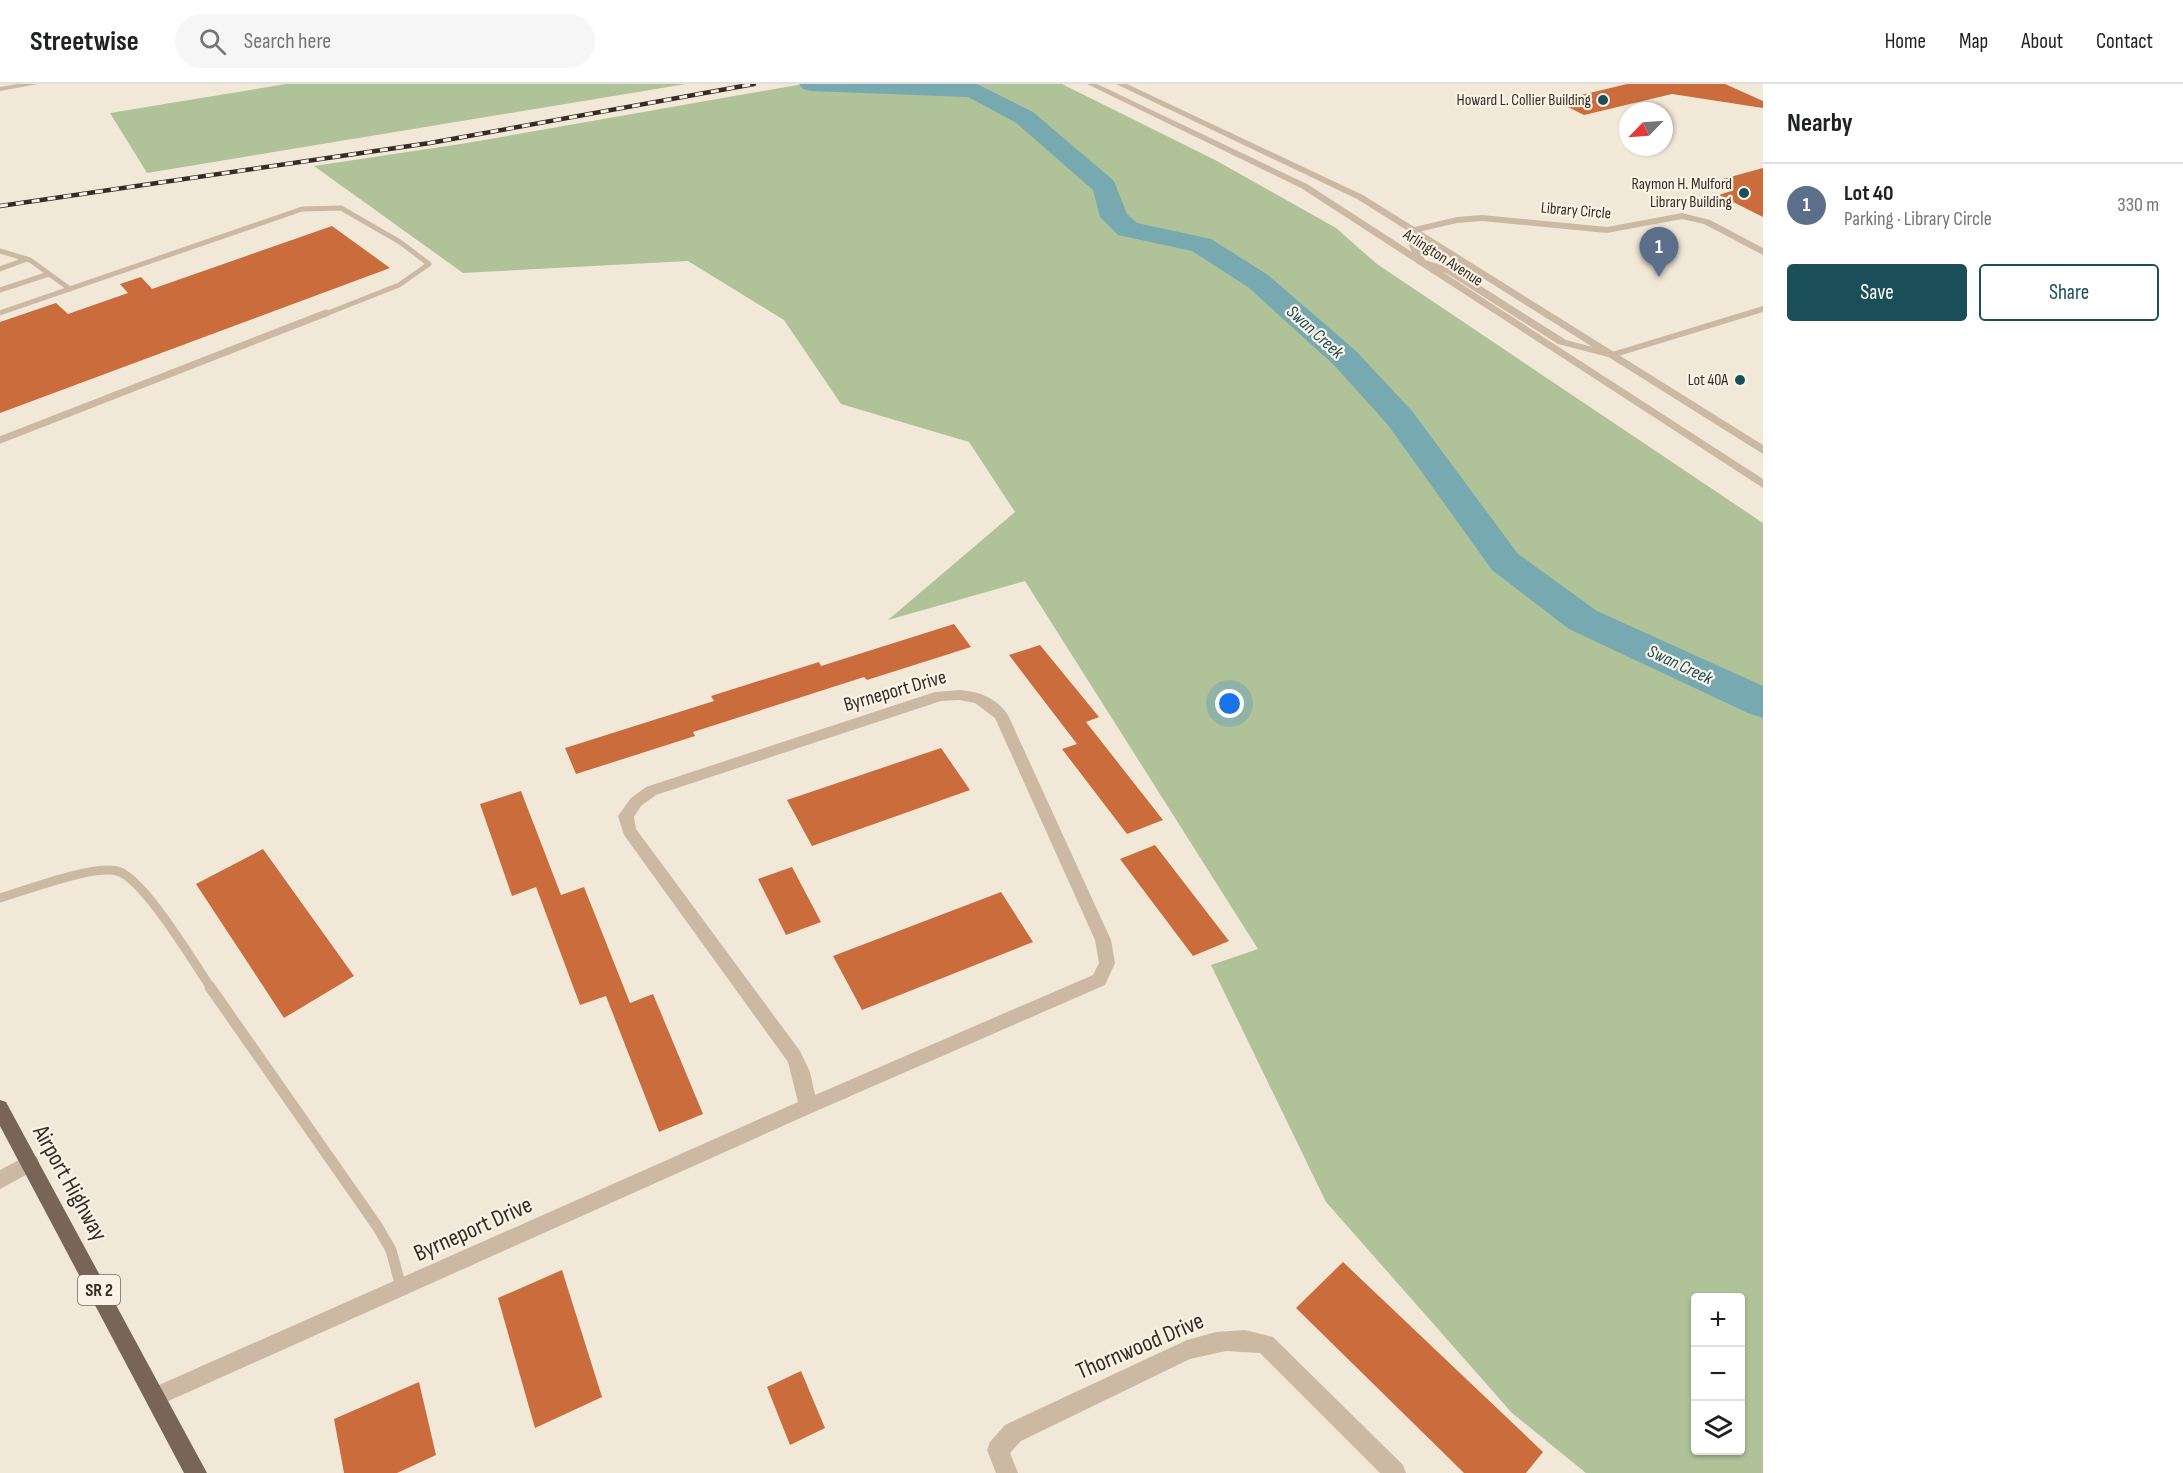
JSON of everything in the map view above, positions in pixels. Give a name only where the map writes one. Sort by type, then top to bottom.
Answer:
[{"type":"main road","name":"Airport Highway","points":[[0,1108],[157,1396],[196,1473]]},
{"type":"street","points":[[0,89],[34,84]]},
{"type":"street","name":"Arlington Avenue","points":[[1091,84],[1304,186],[1763,484]]},
{"type":"street","name":"Arlington Avenue","points":[[1120,84],[1336,183],[1763,450]]},
{"type":"street","name":"Library Circle","points":[[1413,230],[1457,220],[1482,218],[1607,230],[1682,216],[1707,222],[1763,252]]},
{"type":"street","points":[[1413,230],[1414,246],[1421,262],[1450,271],[1562,342],[1612,355],[1763,309]]},
{"type":"street","name":"Byrneport Drive","points":[[157,1396],[808,1106],[1083,989],[1099,980],[1107,963],[1104,940],[1001,715],[987,701],[963,693],[940,696],[651,791],[636,802],[626,816],[629,831],[794,1057],[801,1072],[808,1106]]},
{"type":"street","points":[[0,1180],[30,1163]]},
{"type":"street","name":"Thornwood Drive","points":[[1007,1473],[998,1450],[1013,1433],[1186,1350],[1216,1340],[1247,1339],[1266,1344],[1395,1473]]},
{"type":"lane","points":[[0,313],[302,209],[340,208],[400,242],[429,264],[399,285],[0,441]]},
{"type":"lane","points":[[0,251],[27,259],[70,289]]},
{"type":"lane","points":[[0,269],[27,259]]},
{"type":"lane","points":[[0,290],[49,274]]},
{"type":"lane","points":[[0,898],[87,873],[117,871],[139,884],[377,1226],[391,1250],[401,1287]]},
{"type":"green space","points":[[286,84],[686,84],[147,173],[110,113]]},
{"type":"green space","points":[[803,84],[1062,84],[1217,161],[1336,228],[1377,264],[1763,523],[1763,1473],[1586,1473],[1512,1413],[1326,1202],[1211,965],[1258,949],[1025,581],[888,620],[1015,512],[969,442],[841,404],[784,320],[688,261],[463,273],[314,166],[467,143]]},
{"type":"building","name":"Howard L. Collier Building","points":[[1627,84],[1725,84],[1763,101],[1763,108],[1672,94],[1638,102],[1619,102],[1619,107],[1584,115],[1556,101]]},
{"type":"building","name":"Raymon H. Mulford Library Building","points":[[1763,168],[1763,217],[1719,195],[1731,191],[1712,182]]},
{"type":"building","points":[[332,226],[390,268],[0,413],[0,322],[56,303],[68,314],[128,293],[120,284],[141,277],[152,289]]},
{"type":"building","points":[[954,624],[971,647],[867,680],[864,677],[693,732],[695,736],[576,774],[565,748],[714,701],[711,696],[819,662],[821,666]]},
{"type":"building","points":[[1040,645],[1099,717],[1086,722],[1163,820],[1127,834],[1062,749],[1077,744],[1009,655]]},
{"type":"building","points":[[941,748],[970,790],[812,846],[787,800]]},
{"type":"building","points":[[521,791],[561,895],[584,887],[630,1003],[653,994],[703,1114],[659,1132],[606,996],[580,1005],[536,887],[512,896],[480,804]]},
{"type":"building","points":[[1155,845],[1229,941],[1193,956],[1120,859]]},
{"type":"building","points":[[263,849],[354,976],[284,1018],[196,884]]},
{"type":"building","points":[[792,867],[821,922],[786,935],[758,879]]},
{"type":"building","points":[[1001,892],[1033,942],[862,1010],[833,956]]},
{"type":"building","points":[[1343,1262],[1543,1452],[1526,1473],[1464,1473],[1296,1308]]},
{"type":"building","points":[[562,1270],[602,1397],[535,1428],[498,1298]]},
{"type":"building","points":[[801,1371],[825,1428],[790,1445],[767,1387]]},
{"type":"building","points":[[419,1382],[436,1455],[397,1473],[344,1473],[334,1419]]},
{"type":"waterway","name":"Swan Creek","points":[[811,84],[889,89],[973,90],[1024,117],[1105,187],[1114,217],[1128,229],[1201,245],[1258,281],[1345,358],[1400,418],[1505,562],[1583,620],[1763,703]]},
{"type":"railway","points":[[0,206],[430,143],[754,84]]},
{"type":"place","name":"Howard L. Collier Building","points":[[1603,100]]},
{"type":"place","name":"Raymon H. Mulford Library Building","points":[[1744,193]]},
{"type":"place","name":"Lot 40","points":[[1659,277]]},
{"type":"place","name":"Lot 40A","points":[[1740,380]]}]
